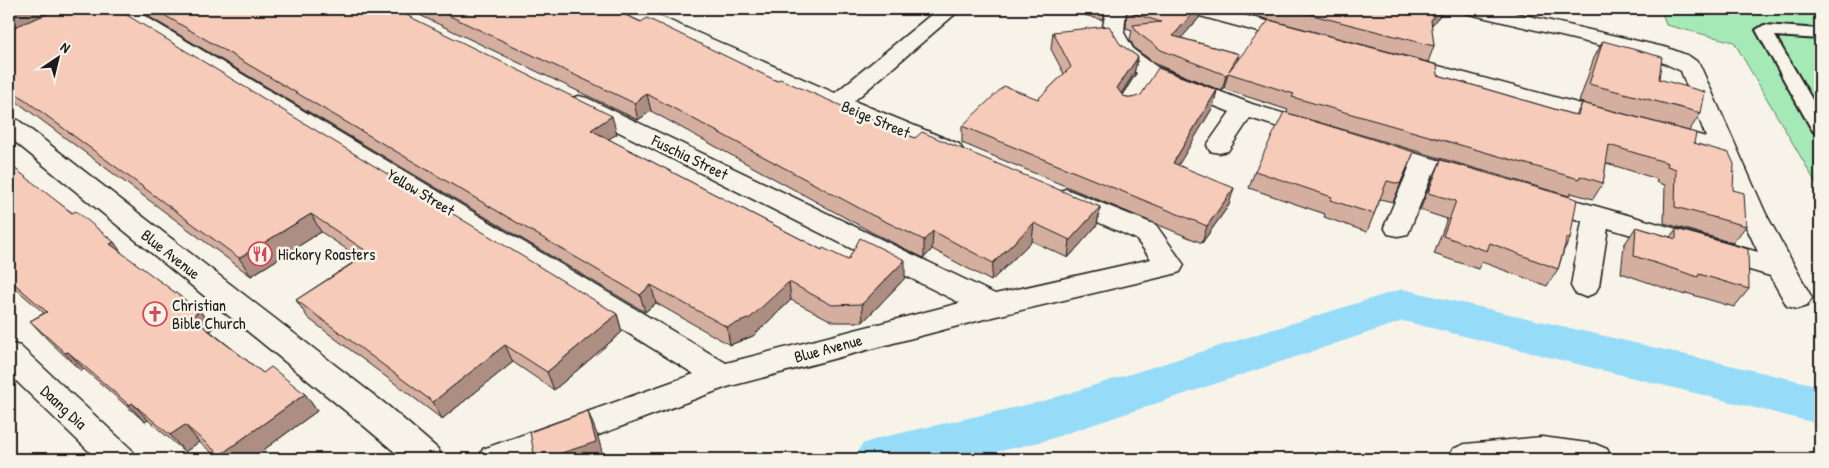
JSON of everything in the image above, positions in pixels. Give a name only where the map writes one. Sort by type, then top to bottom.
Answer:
[{"type":"street","name":"Yellow Street","points":[[118,9],[723,376]]},
{"type":"street","name":"Beige Street","points":[[626,9],[837,103],[974,160]]},
{"type":"street","points":[[837,103],[951,9]]},
{"type":"street","points":[[1116,9],[1114,12],[1113,33],[1126,54],[1149,72],[1244,109],[1505,189],[1780,269]]},
{"type":"street","points":[[1196,9],[1319,41]]},
{"type":"street","points":[[1472,9],[1660,53],[1681,60],[1691,68],[1722,149],[1780,269],[1797,298]]},
{"type":"street","points":[[1376,57],[1722,149]]},
{"type":"street","points":[[1128,106],[1149,72]]},
{"type":"street","name":"Fuschia Street","points":[[556,92],[992,306]]},
{"type":"street","points":[[1220,145],[1244,109]]},
{"type":"street","name":"Blue Avenue","points":[[9,125],[369,410],[426,459]]},
{"type":"street","points":[[1398,227],[1423,164]]},
{"type":"street","name":"Blue Avenue","points":[[495,459],[723,376],[992,306],[1170,265],[1146,232],[1046,190]]},
{"type":"street","points":[[1585,286],[1596,215]]},
{"type":"street","name":"Daang Dia","points":[[9,355],[119,459]]},
{"type":"street","points":[[1465,459],[1542,451],[1595,459]]},
{"type":"lane","points":[[1820,34],[1764,30],[1820,128]]},
{"type":"green space","points":[[1661,9],[1820,9],[1820,190],[1734,42],[1666,25]]},
{"type":"building","points":[[60,9],[117,9],[617,314],[547,372],[505,345],[433,402],[296,300],[369,253],[311,214],[239,258],[9,88],[9,29]]},
{"type":"building","points":[[154,9],[394,9],[612,116],[591,130],[822,250],[823,248],[848,260],[860,238],[905,260],[862,304],[832,305],[789,282],[750,318],[727,327],[651,285],[640,295]]},
{"type":"building","points":[[435,9],[612,9],[641,22],[647,18],[777,81],[780,79],[915,138],[922,132],[1100,207],[1070,240],[1034,223],[993,263],[933,231],[924,240],[872,215],[647,94],[634,103]]},
{"type":"building","points":[[1129,9],[1196,9],[1173,36],[1239,54],[1229,71],[1269,20],[1437,65],[1438,75],[1571,114],[1578,115],[1582,103],[1696,133],[1694,143],[1729,153],[1734,164],[1733,190],[1744,193],[1746,226],[1675,207],[1676,169],[1667,166],[1668,163],[1609,145],[1603,183],[1580,176],[1579,179],[1292,97],[1294,94],[1228,73],[1226,75],[1161,50],[1138,33],[1133,25],[1161,22],[1129,12]]},
{"type":"building","points":[[1289,9],[1439,9],[1431,20],[1434,46]]},
{"type":"building","points":[[1109,26],[1120,44],[1138,57],[1117,88],[1123,96],[1132,98],[1141,95],[1158,68],[1217,90],[1173,163],[1234,188],[1207,226],[962,126],[1004,86],[1038,99],[1071,67],[1053,32]]},
{"type":"building","points":[[1603,41],[1662,57],[1659,79],[1705,92],[1701,113],[1589,84]]},
{"type":"building","points":[[1284,112],[1414,152],[1400,184],[1387,181],[1374,214],[1330,200],[1332,197],[1255,171]]},
{"type":"building","points":[[1441,160],[1577,199],[1570,239],[1567,238],[1558,269],[1490,243],[1487,251],[1443,236],[1456,201],[1428,193]]},
{"type":"building","points":[[13,167],[72,213],[76,211],[114,242],[110,244],[200,311],[191,317],[263,373],[271,367],[305,394],[220,455],[185,425],[170,435],[132,403],[129,405],[68,352],[65,353],[30,321],[47,312],[9,279],[9,168]]},
{"type":"building","points":[[1636,227],[1676,239],[1676,229],[1748,249],[1749,289],[1699,274],[1698,277],[1634,256]]},
{"type":"building","points":[[588,411],[596,442],[543,459],[535,459],[530,432]]},
{"type":"waterway","points":[[879,459],[1044,421],[1402,305],[1820,405]]},
{"type":"place","name":"Hickory Roasters","points":[[260,254]]},
{"type":"place","name":"Christian Bible Church","points":[[155,314]]}]
